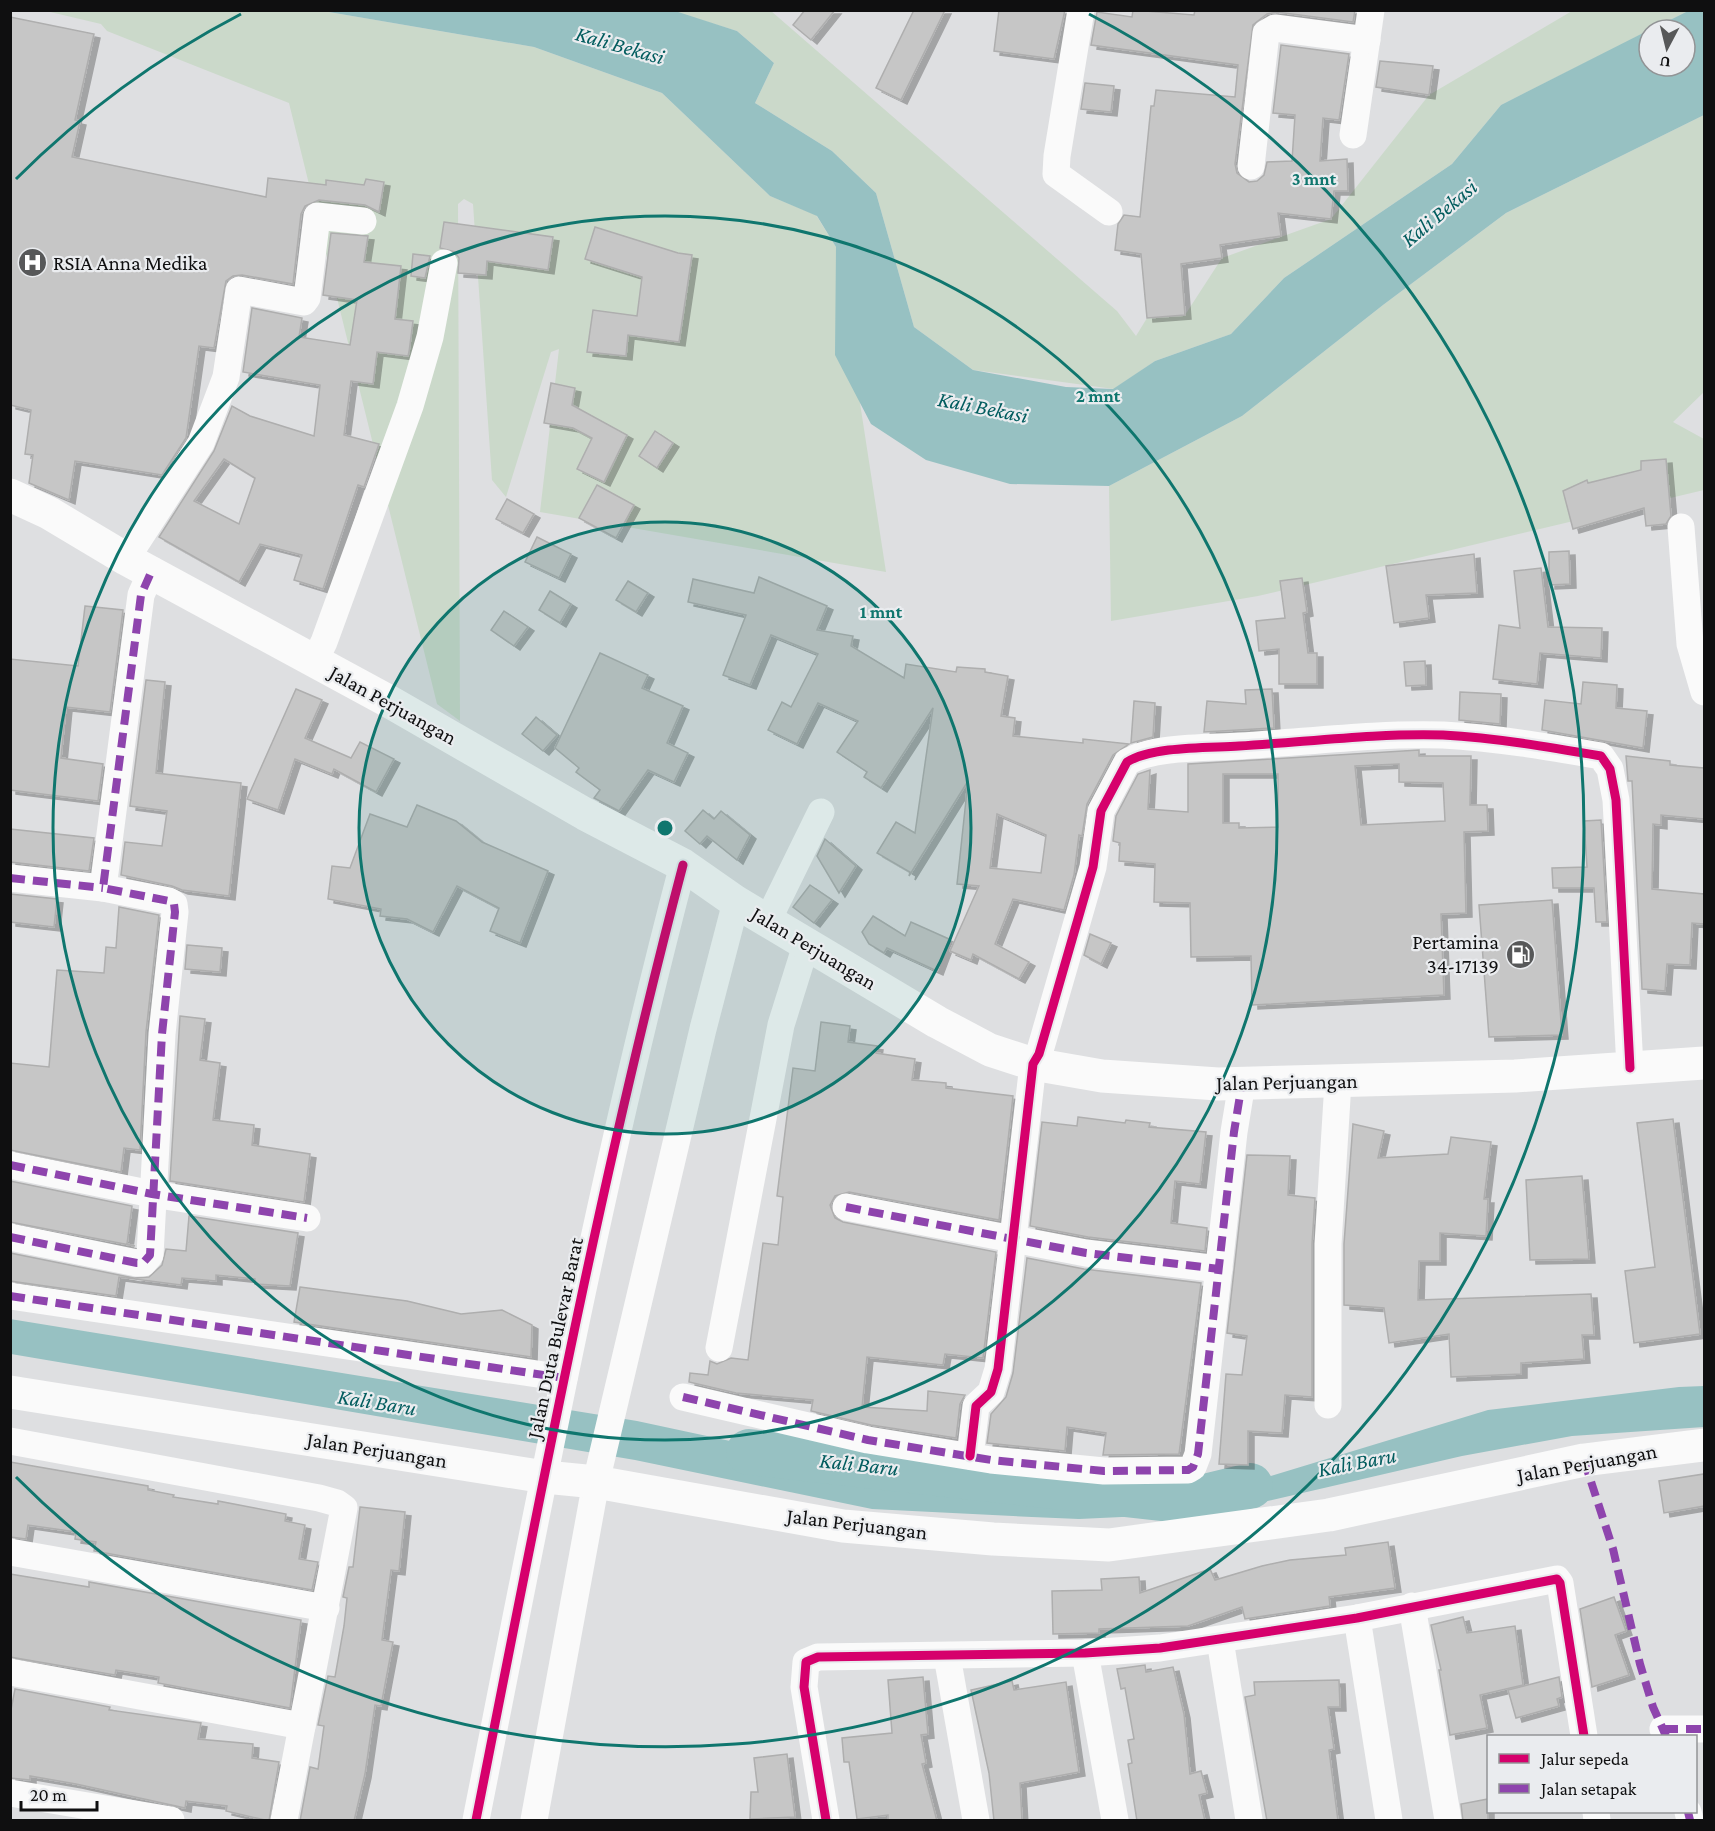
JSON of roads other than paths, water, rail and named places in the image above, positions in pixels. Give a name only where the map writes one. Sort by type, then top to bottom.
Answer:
[{"type":"main road","name":"Jalan Perjuangan","points":[[10,495],[49,513],[139,565],[315,660],[585,814],[682,865],[736,902],[806,945],[937,1022],[990,1050],[1067,1072],[1155,1081],[1242,1083],[1515,1076],[1704,1063]]},
{"type":"main road","name":"Jalan Perjuangan","points":[[10,1392],[598,1472],[843,1526],[993,1539],[1109,1545],[1329,1515],[1584,1460],[1704,1445]]},
{"type":"street","points":[[1081,10],[1056,174],[1109,212]]},
{"type":"street","points":[[1353,135],[1371,10]]},
{"type":"street","points":[[1251,166],[1266,33],[1275,28],[1367,40]]},
{"type":"street","points":[[103,888],[141,595],[139,565],[195,457],[226,377],[239,290],[304,302],[307,298],[317,216],[363,221]]},
{"type":"street","points":[[315,660],[324,642],[410,406],[430,337],[444,263]]},
{"type":"street","points":[[1681,527],[1690,644],[1704,692]]},
{"type":"street","points":[[970,1456],[976,1406],[991,1392],[998,1369],[1033,1064],[1039,1054],[1093,867],[1101,812],[1127,762],[1134,757],[1167,751],[1355,736],[1443,735],[1524,742],[1601,756],[1605,759],[1616,800],[1630,1068]]},
{"type":"street","points":[[768,920],[821,812]]},
{"type":"street","name":"Jalan Duta Bulevar Barat","points":[[476,1821],[562,1387],[638,1037],[682,865]]},
{"type":"street","points":[[10,878],[103,888],[169,901],[174,904],[162,1034],[150,1255],[143,1263],[10,1237]]},
{"type":"street","points":[[534,1821],[598,1472],[703,1029],[736,902]]},
{"type":"street","points":[[719,1348],[781,1025],[806,945]]},
{"type":"street","points":[[1328,1405],[1328,1244],[1338,1082]]},
{"type":"street","points":[[683,1397],[868,1440],[970,1456],[1104,1471],[1188,1470],[1193,1467],[1198,1454],[1242,1083]]},
{"type":"street","points":[[10,1165],[152,1194],[307,1218]]},
{"type":"street","points":[[846,1207],[1086,1253],[1219,1269]]},
{"type":"street","points":[[10,1296],[562,1387]]},
{"type":"street","points":[[10,1441],[337,1503],[344,1508],[284,1821]]},
{"type":"street","points":[[10,1552],[326,1608]]},
{"type":"street","points":[[826,1821],[804,1687],[806,1662],[809,1658],[842,1655],[947,1656],[1085,1653],[1220,1640],[1357,1618],[1559,1580],[1584,1735]]},
{"type":"street","points":[[1412,1606],[1448,1821]]},
{"type":"street","points":[[1357,1618],[1389,1821]]},
{"type":"street","points":[[1220,1640],[1249,1821]]},
{"type":"street","points":[[1085,1653],[1114,1821]]},
{"type":"street","points":[[947,1656],[976,1821]]},
{"type":"street","points":[[10,1672],[302,1726]]},
{"type":"street","points":[[1665,1735],[1663,1729],[1704,1729]]},
{"type":"street","points":[[10,1793],[171,1821]]},
{"type":"water","name":"Kali Bekasi","points":[[672,10],[737,31],[774,63],[755,103],[832,151],[876,193],[914,327],[973,370],[1066,387],[1113,389],[1155,361],[1231,334],[1284,278],[1452,164],[1501,105],[1637,36],[1637,78],[1697,78],[1697,18],[1674,18],[1688,11],[1704,11],[1704,115],[1506,213],[1383,305],[1242,416],[1109,486],[1010,484],[926,460],[871,424],[835,355],[836,247],[817,216],[770,196],[662,93],[534,47],[323,11]]},
{"type":"water","points":[[10,1319],[637,1421],[874,1472],[1079,1501],[1188,1501],[1488,1410],[1679,1387],[1704,1386],[1704,1427],[1572,1436],[1462,1456],[1259,1503],[1186,1514],[1079,1519],[872,1509],[635,1460],[11,1354]]},
{"type":"waterway","name":"Kali Baru","points":[[749,1452],[1188,1501],[1250,1486]]},
{"type":"place","name":"RSIA Anna Medika","points":[[32,263]]},
{"type":"place","name":"Pertamina 34-17139","points":[[1520,954]]}]
